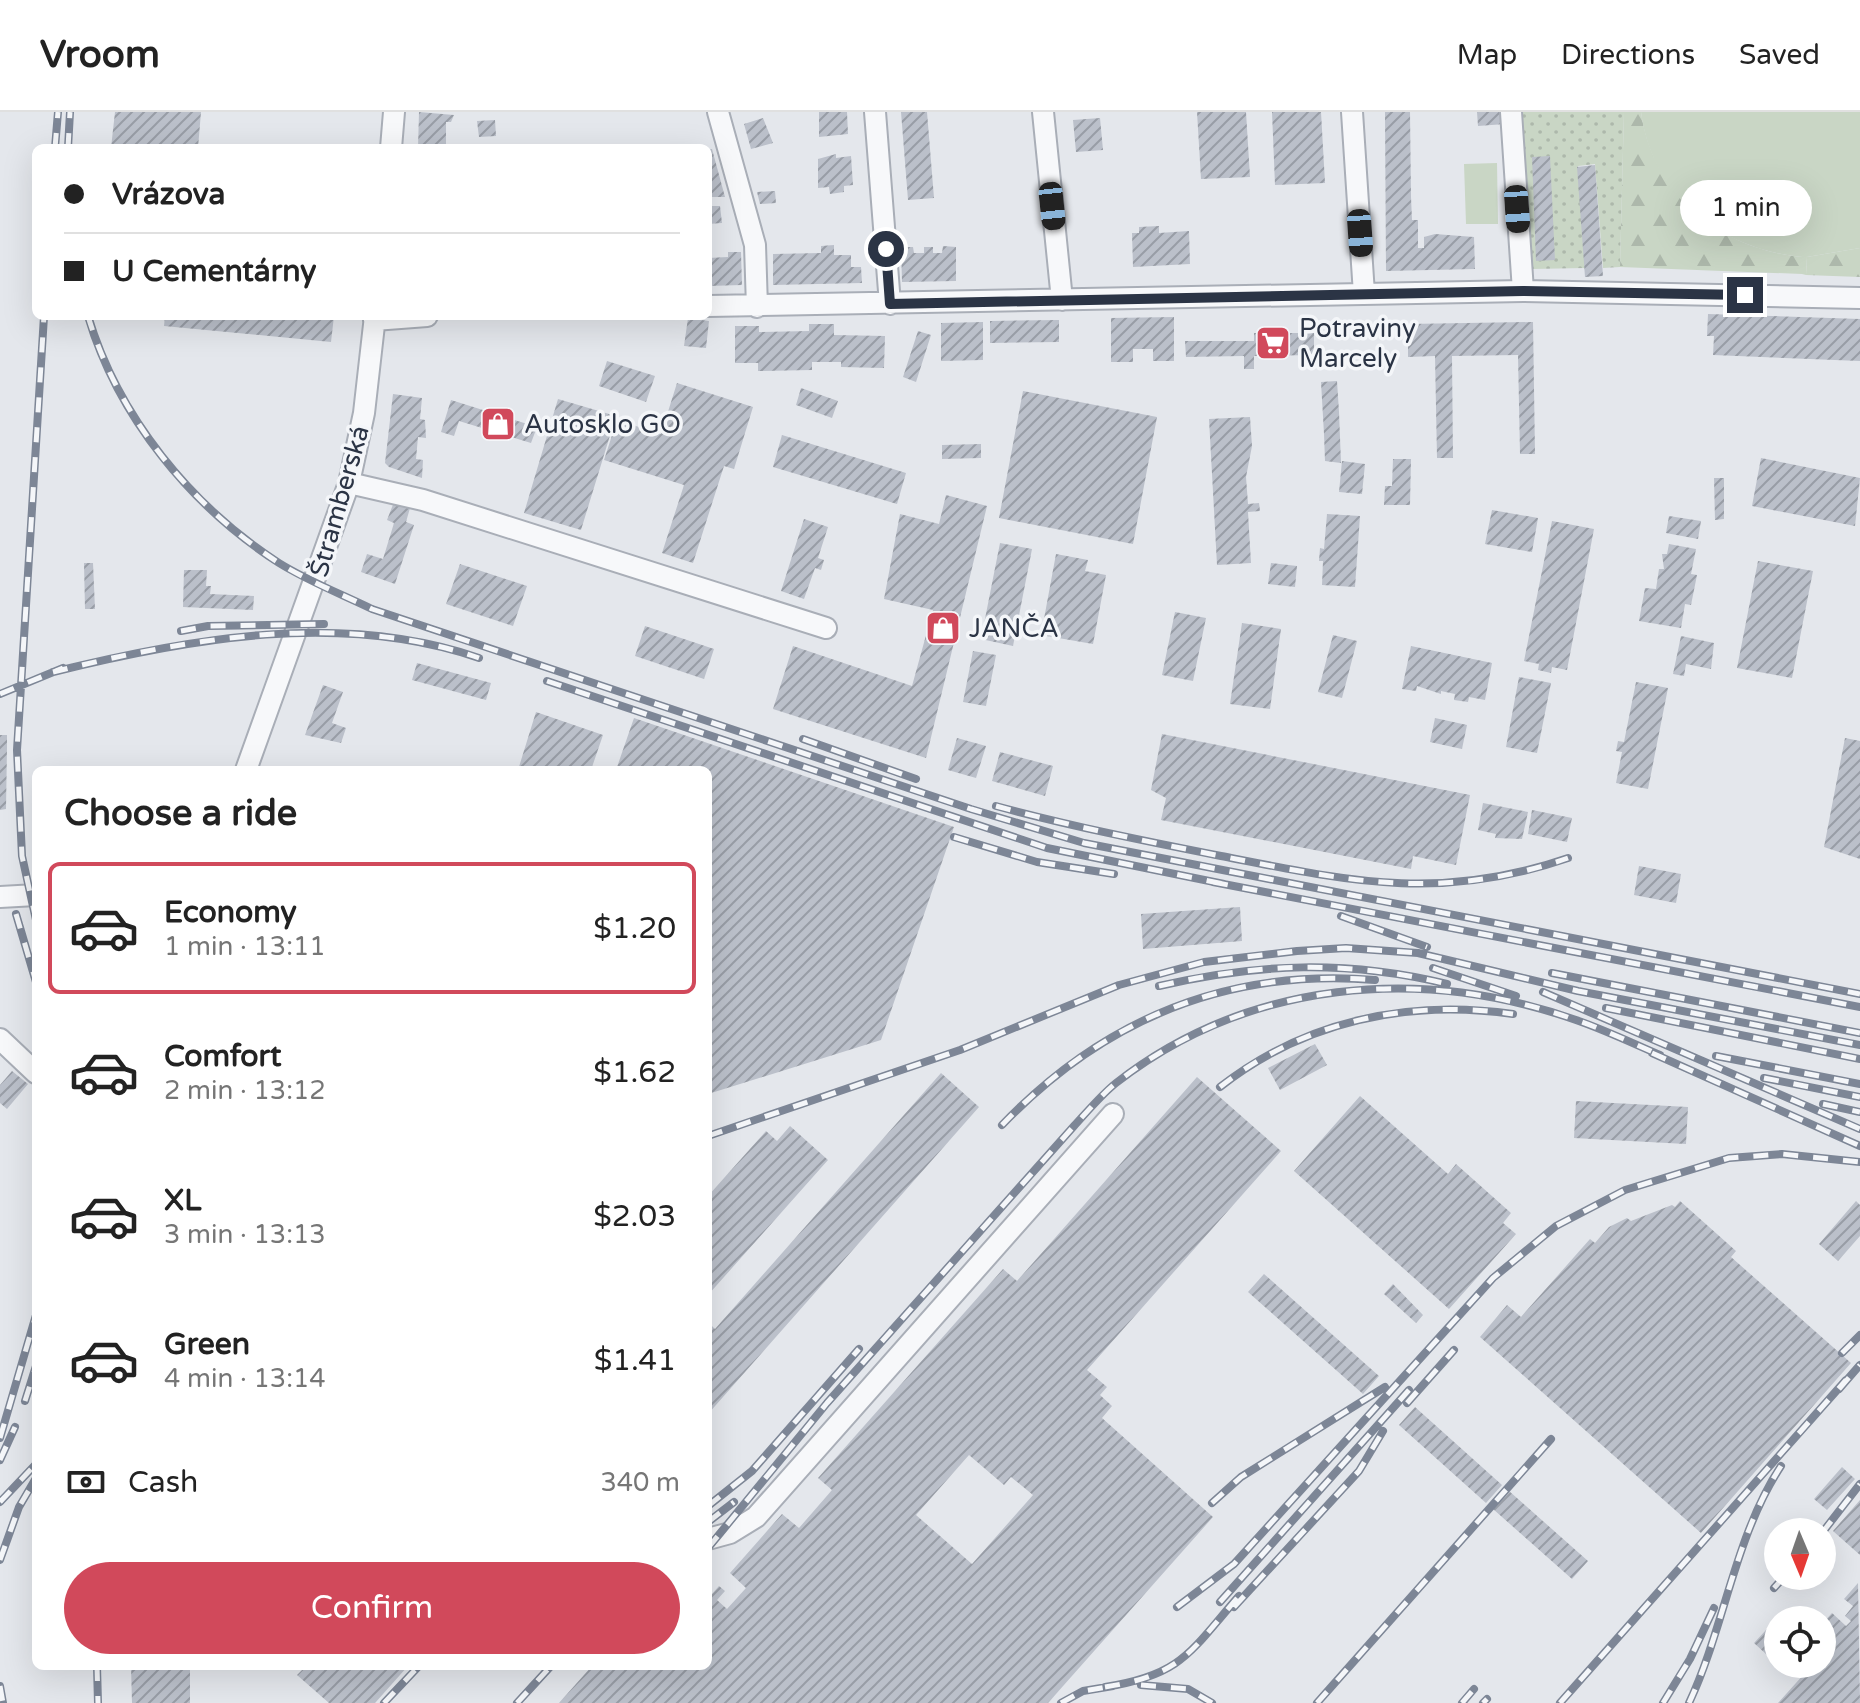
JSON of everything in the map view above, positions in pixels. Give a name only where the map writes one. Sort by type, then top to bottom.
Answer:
[{"type":"street","points":[[391,144],[394,112]]},
{"type":"street","points":[[718,112],[755,245],[757,307]]},
{"type":"street","points":[[875,112],[890,304]]},
{"type":"street","points":[[1043,112],[1062,300]]},
{"type":"street","points":[[1352,112],[1364,294]]},
{"type":"street","points":[[1511,112],[1523,291]]},
{"type":"street","points":[[712,306],[1523,291],[1860,298]]},
{"type":"street","name":"Štramberská","points":[[247,766],[349,483],[364,413],[374,320]]},
{"type":"street","points":[[349,483],[435,504],[826,628]]},
{"type":"street","points":[[0,897],[32,896]]},
{"type":"street","points":[[0,1039],[32,1069]]},
{"type":"street","points":[[712,1538],[730,1533],[756,1517],[1113,1114]]},
{"type":"green space","points":[[1520,112],[1624,112],[1620,267],[1603,268],[1595,164],[1578,166],[1585,268],[1532,269]]},
{"type":"green space","points":[[1624,112],[1641,112],[1648,142],[1660,169],[1676,193],[1696,213],[1744,243],[1802,257],[1802,274],[1620,267]]},
{"type":"green space","points":[[1641,112],[1860,112],[1860,248],[1807,257],[1806,275],[1802,274],[1802,257],[1744,243],[1718,230],[1675,193],[1659,169]]},
{"type":"green space","points":[[1497,163],[1498,224],[1466,224],[1464,164]]},
{"type":"green space","points":[[1860,248],[1860,277],[1806,275],[1807,257]]},
{"type":"building","points":[[115,112],[201,112],[198,144],[111,144]]},
{"type":"building","points":[[419,112],[454,115],[451,122],[446,122],[446,144],[418,144]]},
{"type":"building","points":[[819,112],[847,112],[848,134],[819,137]]},
{"type":"building","points":[[901,112],[927,112],[934,198],[908,200]]},
{"type":"building","points":[[1197,112],[1246,112],[1250,177],[1201,179]]},
{"type":"building","points":[[1272,112],[1321,112],[1325,183],[1275,185]]},
{"type":"building","points":[[1385,112],[1410,112],[1412,220],[1418,220],[1418,248],[1424,248],[1424,237],[1435,234],[1474,237],[1475,269],[1386,271]]},
{"type":"building","points":[[1477,112],[1504,112],[1505,124],[1478,126]]},
{"type":"building","points":[[763,118],[773,143],[751,149],[744,124]]},
{"type":"building","points":[[1100,118],[1103,150],[1076,152],[1073,120]]},
{"type":"building","points":[[495,120],[496,136],[479,137],[477,121]]},
{"type":"building","points":[[712,149],[725,197],[712,197]]},
{"type":"building","points":[[836,154],[836,158],[851,156],[853,185],[844,186],[844,192],[830,194],[829,187],[818,188],[818,159]]},
{"type":"building","points":[[1550,156],[1555,260],[1536,261],[1532,157]]},
{"type":"building","points":[[1595,165],[1603,276],[1585,277],[1577,167]]},
{"type":"building","points":[[775,191],[776,203],[760,204],[757,192]]},
{"type":"building","points":[[712,206],[720,206],[722,223],[712,224]]},
{"type":"building","points":[[1159,226],[1159,233],[1189,231],[1190,264],[1133,267],[1132,233],[1139,233],[1139,227]]},
{"type":"building","points":[[834,245],[834,255],[851,255],[851,267],[861,267],[862,283],[773,285],[773,254],[821,253],[821,246]]},
{"type":"building","points":[[943,246],[956,247],[956,281],[902,282],[901,247],[913,247],[914,253],[924,253],[924,247],[933,247],[933,253],[942,253]]},
{"type":"building","points":[[728,252],[741,252],[742,285],[712,286],[712,258],[728,257]]},
{"type":"building","points":[[1708,314],[1860,319],[1860,361],[1713,355],[1714,336],[1707,336]]},
{"type":"building","points":[[1174,317],[1174,361],[1153,361],[1153,349],[1133,349],[1133,362],[1111,362],[1111,318]]},
{"type":"building","points":[[165,320],[334,320],[331,342],[164,326]]},
{"type":"building","points":[[688,320],[709,321],[706,348],[684,346]]},
{"type":"building","points":[[1059,320],[1059,342],[990,343],[990,321]]},
{"type":"building","points":[[983,322],[983,360],[941,361],[941,323]]},
{"type":"building","points":[[1533,322],[1535,454],[1520,454],[1518,355],[1452,356],[1453,458],[1437,458],[1435,356],[1408,357],[1408,324]]},
{"type":"building","points":[[809,324],[834,324],[834,335],[885,336],[884,368],[841,367],[841,362],[812,362],[812,370],[758,371],[758,363],[735,363],[735,326],[759,326],[759,332],[809,331]]},
{"type":"building","points":[[918,331],[931,335],[916,382],[903,377]]},
{"type":"building","points":[[1254,333],[1314,333],[1314,355],[1254,356],[1254,369],[1244,369],[1244,356],[1186,357],[1185,341],[1254,341]]},
{"type":"building","points":[[607,361],[655,376],[646,402],[599,386]]},
{"type":"building","points":[[1337,381],[1341,463],[1325,461],[1321,382]]},
{"type":"building","points":[[677,383],[753,407],[734,469],[724,466],[693,563],[662,553],[684,485],[604,460],[617,420],[661,434]]},
{"type":"building","points":[[801,388],[838,401],[832,418],[796,405]]},
{"type":"building","points":[[1023,391],[1157,417],[1133,544],[999,518]]},
{"type":"building","points":[[393,394],[422,398],[420,419],[425,420],[426,438],[418,437],[416,459],[423,460],[422,478],[385,463]]},
{"type":"building","points":[[558,399],[616,416],[581,530],[524,513]]},
{"type":"building","name":"Autosklo GO","points":[[451,400],[537,427],[531,443],[459,421],[454,436],[441,432]]},
{"type":"building","points":[[1250,417],[1252,446],[1246,477],[1248,504],[1259,503],[1260,511],[1248,512],[1251,563],[1217,565],[1209,419]]},
{"type":"building","points":[[782,435],[906,473],[897,504],[773,467]]},
{"type":"building","points":[[981,444],[981,458],[942,459],[942,445]]},
{"type":"building","points":[[1761,458],[1860,478],[1855,526],[1752,506]]},
{"type":"building","points":[[1393,459],[1411,459],[1410,505],[1384,505],[1385,486],[1392,486]]},
{"type":"building","points":[[1342,461],[1365,464],[1362,494],[1339,492]]},
{"type":"building","points":[[1714,478],[1724,478],[1724,519],[1715,520]]},
{"type":"building","name":"JANČA","points":[[946,495],[987,506],[926,758],[773,709],[793,646],[912,686],[933,610],[884,599],[900,514],[939,524]]},
{"type":"building","points":[[394,502],[410,508],[406,522],[414,525],[395,584],[361,572],[367,554],[383,559],[394,523],[387,520]]},
{"type":"building","points":[[1492,510],[1538,518],[1532,552],[1485,544]]},
{"type":"building","points":[[1327,514],[1360,516],[1355,587],[1322,585],[1323,561],[1319,561],[1320,548],[1324,549]]},
{"type":"building","points":[[1669,516],[1701,521],[1698,539],[1666,533]]},
{"type":"building","points":[[804,519],[828,527],[818,558],[824,560],[821,570],[815,568],[804,599],[781,591]]},
{"type":"building","points":[[1552,521],[1594,529],[1567,670],[1552,667],[1551,673],[1538,670],[1539,664],[1524,661]]},
{"type":"building","points":[[1000,543],[1032,549],[1013,646],[981,639]]},
{"type":"building","points":[[1669,544],[1696,549],[1691,574],[1697,575],[1691,605],[1685,604],[1681,628],[1639,621],[1645,588],[1656,589],[1659,569],[1664,569],[1662,554],[1667,554]]},
{"type":"building","points":[[1056,554],[1088,560],[1085,571],[1106,575],[1093,644],[1041,635]]},
{"type":"building","points":[[1758,561],[1813,571],[1792,678],[1737,668]]},
{"type":"building","points":[[84,563],[93,563],[95,609],[85,609]]},
{"type":"building","points":[[1271,563],[1297,566],[1295,587],[1268,584]]},
{"type":"building","points":[[460,564],[527,586],[513,626],[446,604]]},
{"type":"building","points":[[184,570],[207,570],[206,586],[211,586],[210,594],[254,596],[253,610],[183,607]]},
{"type":"building","points":[[1175,612],[1206,618],[1193,681],[1162,675]]},
{"type":"building","points":[[1242,623],[1281,629],[1270,709],[1230,704]]},
{"type":"building","points":[[645,626],[714,649],[704,679],[635,656]]},
{"type":"building","points":[[1333,635],[1357,641],[1342,698],[1318,692]]},
{"type":"building","points":[[1681,636],[1714,643],[1711,669],[1686,664],[1684,676],[1673,674]]},
{"type":"building","points":[[1411,646],[1492,663],[1485,700],[1469,697],[1468,702],[1454,700],[1455,694],[1441,691],[1441,694],[1417,686],[1416,691],[1402,689]]},
{"type":"building","points":[[973,651],[996,655],[986,706],[963,702]]},
{"type":"building","points":[[417,663],[491,683],[486,700],[412,680]]},
{"type":"building","points":[[1519,677],[1551,683],[1537,753],[1506,747]]},
{"type":"building","points":[[1636,682],[1668,688],[1648,789],[1616,783],[1622,752],[1616,751],[1618,741],[1624,742]]},
{"type":"building","points":[[323,685],[343,692],[332,723],[346,728],[341,743],[305,735]]},
{"type":"building","points":[[536,712],[603,735],[592,766],[519,766]]},
{"type":"building","points":[[634,718],[954,827],[881,1040],[712,1093],[712,766],[617,766]]},
{"type":"building","points":[[1435,718],[1467,725],[1462,749],[1430,742]]},
{"type":"building","points":[[1162,734],[1470,795],[1456,865],[1413,856],[1411,869],[1161,820],[1166,798],[1151,790]]},
{"type":"building","points":[[0,735],[7,735],[7,748],[6,809],[0,810]]},
{"type":"building","points":[[957,738],[986,746],[976,778],[948,770]]},
{"type":"building","points":[[1845,738],[1860,741],[1860,859],[1824,847]]},
{"type":"building","points":[[1000,752],[1053,766],[1045,796],[992,781]]},
{"type":"building","points":[[1483,803],[1528,812],[1522,839],[1495,838],[1496,834],[1478,830]]},
{"type":"building","points":[[1532,810],[1572,818],[1567,842],[1528,834]]},
{"type":"building","points":[[1639,866],[1681,874],[1676,903],[1634,895]]},
{"type":"building","points":[[1240,907],[1242,941],[1143,949],[1141,914]]},
{"type":"building","points":[[1315,1044],[1327,1065],[1280,1090],[1268,1068]]},
{"type":"building","points":[[12,1071],[28,1084],[7,1109],[0,1103],[0,1085]]},
{"type":"building","points":[[941,1073],[979,1107],[712,1409],[712,1326],[715,1329]]},
{"type":"building","points":[[1197,1077],[1281,1151],[1087,1370],[1107,1387],[1100,1395],[1112,1406],[1102,1418],[1213,1517],[1048,1703],[559,1703],[588,1670],[712,1670],[712,1594],[719,1586],[725,1591],[717,1600],[727,1609],[746,1588],[730,1573],[782,1514],[799,1528],[832,1490],[818,1478],[1003,1269],[1017,1281]],"holes":[[[969,1455],[1004,1485],[1011,1477],[1033,1495],[972,1564],[916,1515]]]},
{"type":"building","points":[[1360,1096],[1448,1174],[1456,1164],[1511,1213],[1503,1223],[1516,1234],[1449,1309],[1294,1171]]},
{"type":"building","points":[[1576,1101],[1688,1107],[1686,1144],[1574,1138]]},
{"type":"building","points":[[790,1126],[828,1160],[712,1290],[712,1192],[766,1131],[777,1141]]},
{"type":"building","points":[[1680,1201],[1736,1251],[1731,1257],[1851,1363],[1701,1533],[1480,1337],[1507,1305],[1521,1317],[1590,1239],[1595,1243],[1609,1227],[1627,1218],[1631,1221],[1672,1205],[1675,1207]]},
{"type":"building","points":[[1856,1201],[1860,1205],[1860,1236],[1838,1261],[1819,1244]]},
{"type":"building","points":[[1264,1274],[1379,1376],[1363,1394],[1248,1292]]},
{"type":"building","points":[[1393,1284],[1423,1315],[1416,1323],[1384,1294]]},
{"type":"building","points":[[1415,1407],[1502,1485],[1486,1503],[1399,1425]]},
{"type":"building","points":[[1842,1467],[1855,1479],[1827,1510],[1814,1499]]},
{"type":"building","points":[[1509,1491],[1588,1561],[1572,1579],[1493,1509]]},
{"type":"building","points":[[1860,1500],[1860,1555],[1836,1534],[1836,1528]]},
{"type":"building","points":[[1858,1583],[1860,1703],[1778,1703],[1800,1678],[1836,1678],[1836,1617],[1846,1626],[1851,1621],[1845,1616],[1853,1606],[1844,1599]]},
{"type":"building","points":[[1764,1632],[1764,1652],[1754,1643]]},
{"type":"building","points":[[131,1670],[190,1670],[190,1703],[132,1703]]},
{"type":"building","points":[[302,1670],[404,1670],[375,1703],[329,1703],[297,1675]]},
{"type":"railway","points":[[55,144],[58,112]]},
{"type":"railway","points":[[68,144],[70,112]]},
{"type":"railway","points":[[32,902],[22,856],[17,750],[44,320]]},
{"type":"railway","points":[[89,320],[101,353],[138,424],[162,456],[216,515],[279,563],[372,609],[971,809],[1084,843],[1860,994]]},
{"type":"railway","points":[[181,631],[208,626],[324,624]]},
{"type":"railway","points":[[53,672],[212,640],[320,633],[374,636],[427,644],[479,658]]},
{"type":"railway","points":[[0,694],[63,668]]},
{"type":"railway","points":[[547,681],[1047,848],[1224,884]]},
{"type":"railway","points":[[803,739],[916,779]]},
{"type":"railway","points":[[996,806],[1080,827],[1267,865],[1394,883],[1478,880],[1522,872],[1568,858]]},
{"type":"railway","points":[[954,837],[1037,862],[1114,874]]},
{"type":"railway","points":[[1213,882],[1860,1007]]},
{"type":"railway","points":[[16,914],[32,968]]},
{"type":"railway","points":[[1341,916],[1427,947]]},
{"type":"railway","points":[[712,1135],[960,1050],[1119,985],[1204,962],[1297,951],[1346,948],[1418,953],[1578,991],[1860,1045]]},
{"type":"railway","points":[[1159,986],[1232,973],[1303,967],[1374,971],[1447,984]]},
{"type":"railway","points":[[1433,968],[1516,996]]},
{"type":"railway","points":[[1552,973],[1860,1033]]},
{"type":"railway","points":[[1002,1125],[1041,1088],[1082,1056],[1126,1029],[1171,1008],[1219,993],[1269,983],[1321,978],[1375,980]]},
{"type":"railway","points":[[712,1543],[827,1403],[1089,1109],[1116,1083],[1167,1048],[1222,1022],[1278,1003],[1337,992],[1397,989],[1457,992],[1517,1003],[1587,1024],[1660,1055]]},
{"type":"railway","points":[[1543,992],[1860,1129]]},
{"type":"railway","points":[[1606,1008],[1860,1059]]},
{"type":"railway","points":[[1220,1087],[1252,1064],[1286,1046],[1359,1020],[1435,1010],[1513,1014]]},
{"type":"railway","points":[[1652,1053],[1860,1146]]},
{"type":"railway","points":[[1716,1056],[1860,1084]]},
{"type":"railway","points":[[1764,1078],[1860,1097]]},
{"type":"railway","points":[[1823,1104],[1860,1112]]},
{"type":"railway","points":[[1177,1607],[1234,1564],[1493,1278],[1556,1226],[1625,1190],[1729,1158],[1782,1154],[1860,1162]]},
{"type":"railway","points":[[0,1438],[32,1329]]},
{"type":"railway","points":[[1842,1353],[1860,1335]]},
{"type":"railway","points":[[712,1503],[752,1471],[859,1349]]},
{"type":"railway","points":[[1407,1403],[1454,1350]]},
{"type":"railway","points":[[1839,1389],[1860,1365]]},
{"type":"railway","points":[[25,1401],[32,1379]]},
{"type":"railway","points":[[1560,1703],[1846,1380]]},
{"type":"railway","points":[[1212,1503],[1241,1477],[1385,1387]]},
{"type":"railway","points":[[1220,1602],[1409,1390]]},
{"type":"railway","points":[[0,1460],[15,1427]]},
{"type":"railway","points":[[1234,1607],[1359,1471],[1383,1431]]},
{"type":"railway","points":[[1317,1703],[1551,1439]]},
{"type":"railway","points":[[1689,1703],[1752,1523],[1781,1466]]},
{"type":"railway","points":[[0,1502],[32,1468]]},
{"type":"railway","points":[[1834,1518],[1860,1484]]},
{"type":"railway","points":[[0,1560],[19,1507],[32,1485]]},
{"type":"railway","points":[[712,1519],[734,1502]]},
{"type":"railway","points":[[1105,1687],[1152,1676],[1168,1668],[1195,1646],[1239,1596]]},
{"type":"railway","points":[[1663,1703],[1690,1659],[1714,1608]]},
{"type":"railway","points":[[97,1670],[98,1703]]},
{"type":"railway","points":[[384,1703],[415,1670]]},
{"type":"railway","points":[[517,1703],[547,1670]]},
{"type":"railway","points":[[1141,1685],[1188,1689],[1212,1703]]},
{"type":"railway","points":[[0,1686],[3,1703]]},
{"type":"railway","points":[[1061,1703],[1083,1691],[1113,1686]]},
{"type":"railway","points":[[1462,1703],[1474,1689]]},
{"type":"railway","points":[[1483,1703],[1487,1699]]},
{"type":"place","name":"Potraviny Marcely","points":[[1273,343]]},
{"type":"place","name":"Autosklo GO","points":[[498,424]]},
{"type":"place","name":"JANČA","points":[[943,628]]},
{"type":"route","points":[[886,249],[890,304],[1523,291],[1745,295]]}]
